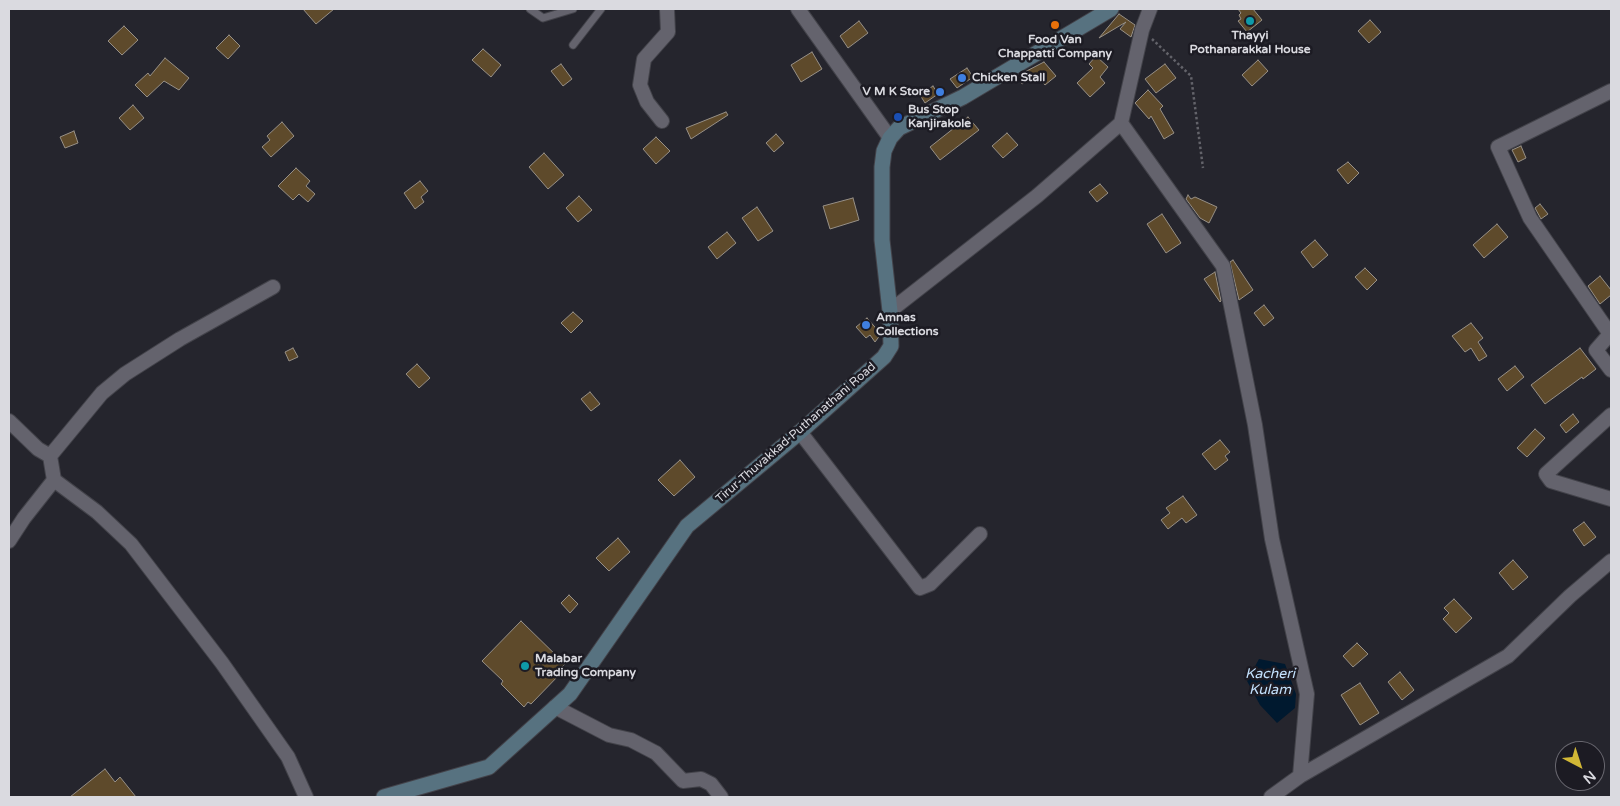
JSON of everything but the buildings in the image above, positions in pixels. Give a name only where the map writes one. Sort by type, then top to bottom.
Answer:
[{"type":"main road","points":[[890,138],[898,128],[963,97],[1111,9]]},
{"type":"main road","name":"Tirur-Thuvakkad-Puthanathani Road","points":[[384,797],[489,767],[570,694],[687,526],[800,432],[884,357],[891,346],[890,311],[882,240],[882,167],[884,151],[890,138]]},
{"type":"street","points":[[662,121],[647,102],[640,85],[644,58],[668,32],[667,9]]},
{"type":"street","points":[[798,9],[890,138]]},
{"type":"street","points":[[890,311],[1037,196],[1120,123],[1142,30],[1150,9]]},
{"type":"street","points":[[1611,90],[1498,147],[1530,218],[1610,334],[1596,350],[1611,370]]},
{"type":"street","points":[[1120,123],[1223,266],[1255,425],[1272,540],[1307,694],[1300,776]]},
{"type":"street","points":[[273,288],[180,339],[125,374],[102,392],[50,456],[54,480],[97,512],[137,551],[258,712],[288,757],[306,797]]},
{"type":"street","points":[[1611,415],[1546,474],[1551,481],[1611,499]]},
{"type":"street","points":[[9,421],[38,449],[50,456]]},
{"type":"street","points":[[800,432],[920,588],[930,584],[980,534]]},
{"type":"street","points":[[9,541],[24,518],[54,480]]},
{"type":"street","points":[[1272,797],[1300,776],[1508,656],[1570,596],[1611,560]]},
{"type":"street","points":[[555,707],[609,735],[631,740],[656,754],[683,781],[700,779],[711,784],[721,797]]},
{"type":"lane","points":[[530,9],[543,18],[573,9]]},
{"type":"lane","points":[[573,45],[600,9]]},
{"type":"path","points":[[1142,30],[1170,54],[1190,76],[1203,168]]},
{"type":"water","name":"Kacheri Kulam","points":[[1259,659],[1285,664],[1296,694],[1295,708],[1277,723],[1260,705],[1247,681]]},
{"type":"place","name":"Thayyi Pothanarakkal House","points":[[1250,21]]},
{"type":"place","name":"Food Van Chappatti Company","points":[[1055,25]]},
{"type":"place","name":"Chicken Stall","points":[[962,78]]},
{"type":"place","name":"V M K Store","points":[[940,92]]},
{"type":"place","name":"Bus Stop Kanjirakole","points":[[898,117]]},
{"type":"place","name":"Amnas Collections","points":[[866,325]]},
{"type":"place","name":"Malabar Trading Company","points":[[525,666]]}]
